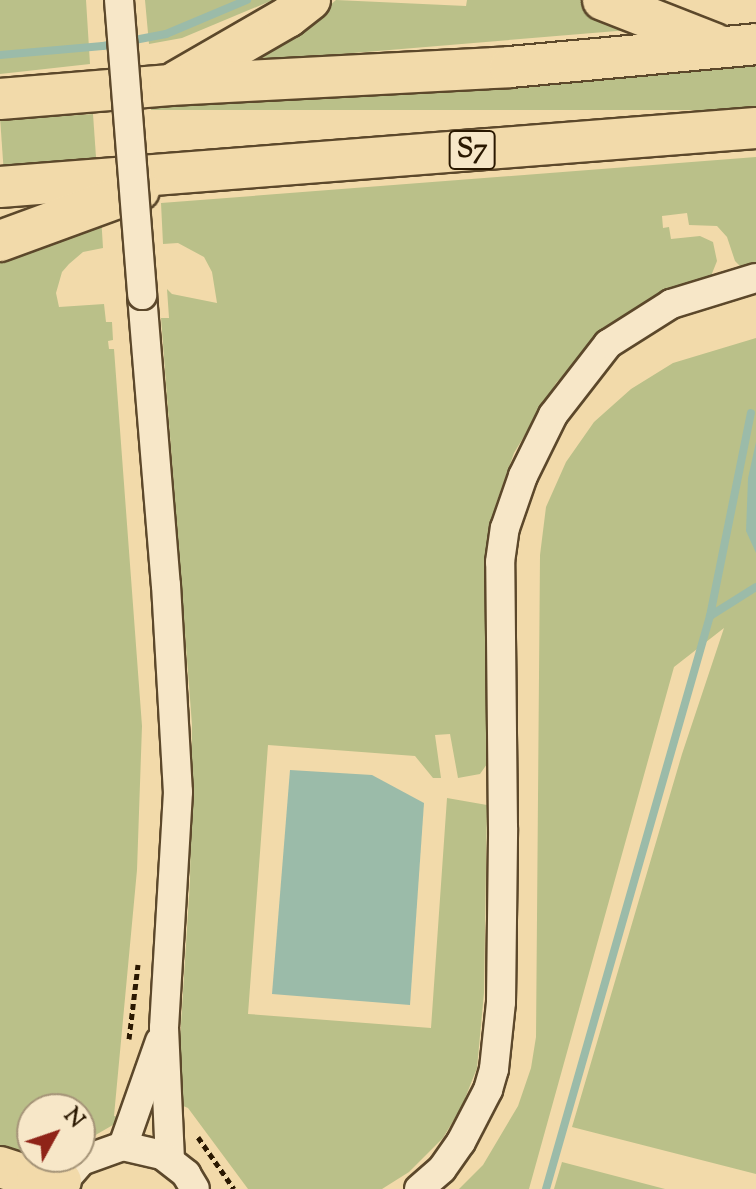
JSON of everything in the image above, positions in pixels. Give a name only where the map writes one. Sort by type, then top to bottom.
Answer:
[{"type":"highway","points":[[170,85],[288,17],[310,0]]},
{"type":"highway","points":[[603,0],[739,45]]},
{"type":"highway","points":[[0,99],[170,85],[510,67],[739,45]]},
{"type":"highway","name":"S7","points":[[0,187],[756,128]]},
{"type":"highway","points":[[0,241],[187,173]]},
{"type":"highway","points":[[0,1167],[59,1185]]},
{"type":"street","points":[[119,0],[170,646],[178,792],[164,1028],[170,1160]]},
{"type":"street","points":[[419,1189],[442,1169],[461,1142],[488,1090],[494,1069],[501,1002],[500,562],[505,528],[523,476],[553,415],[608,344],[671,304],[756,278]]},
{"type":"street","points":[[123,1146],[164,1028]]},
{"type":"street","points":[[59,1185],[81,1161],[123,1146],[149,1150],[170,1160],[186,1174],[195,1189]]},
{"type":"path","points":[[128,1052],[138,959]]},
{"type":"path","points":[[188,1130],[196,1135],[234,1189]]},
{"type":"green space","points":[[0,0],[86,0],[90,64],[0,74]]},
{"type":"green space","points":[[145,0],[273,0],[182,38],[149,44]]},
{"type":"green space","points":[[336,0],[466,6],[467,0],[580,0],[595,11],[641,29],[257,61],[290,40]]},
{"type":"green space","points":[[151,64],[756,64],[756,110],[151,110]]},
{"type":"green space","points":[[93,114],[96,159],[3,165],[0,120]]},
{"type":"green space","points":[[756,157],[756,266],[742,268],[735,261],[727,237],[717,226],[689,225],[687,213],[662,216],[663,228],[669,227],[671,239],[700,236],[713,242],[717,261],[711,276],[677,289],[601,336],[556,383],[514,453],[496,504],[488,544],[487,764],[480,774],[458,778],[450,734],[435,735],[441,778],[433,778],[415,756],[268,745],[248,1014],[431,1028],[447,798],[487,805],[484,993],[477,1068],[462,1106],[443,1138],[409,1172],[382,1189],[248,1189],[188,1108],[176,1103],[190,881],[192,725],[161,318],[169,318],[167,289],[172,294],[217,303],[212,272],[204,257],[178,243],[163,244],[161,203]]},
{"type":"green space","points":[[101,215],[103,248],[83,252],[69,264],[62,272],[56,293],[59,307],[104,304],[106,322],[112,322],[113,340],[108,341],[109,349],[114,349],[142,726],[137,870],[114,1116],[125,1118],[96,1135],[96,1093],[16,1093],[16,1155],[0,1151],[0,253]]},
{"type":"green space","points":[[756,338],[756,1174],[572,1127],[682,754],[724,628],[674,667],[529,1189],[459,1189],[483,1165],[518,1106],[531,1068],[536,1037],[540,555],[546,507],[566,462],[594,422],[631,389],[673,363]]},
{"type":"green space","points":[[562,1162],[665,1189],[554,1189]]},
{"type":"shaded area","points":[[756,442],[756,553],[746,531],[748,478]]},
{"type":"shaded area","points":[[290,770],[372,775],[424,803],[410,1005],[272,994]]},
{"type":"waterway","points":[[0,55],[103,46],[166,34],[247,0]]},
{"type":"waterway","points":[[546,1189],[710,616],[751,413]]},
{"type":"waterway","points":[[710,616],[756,587]]}]
